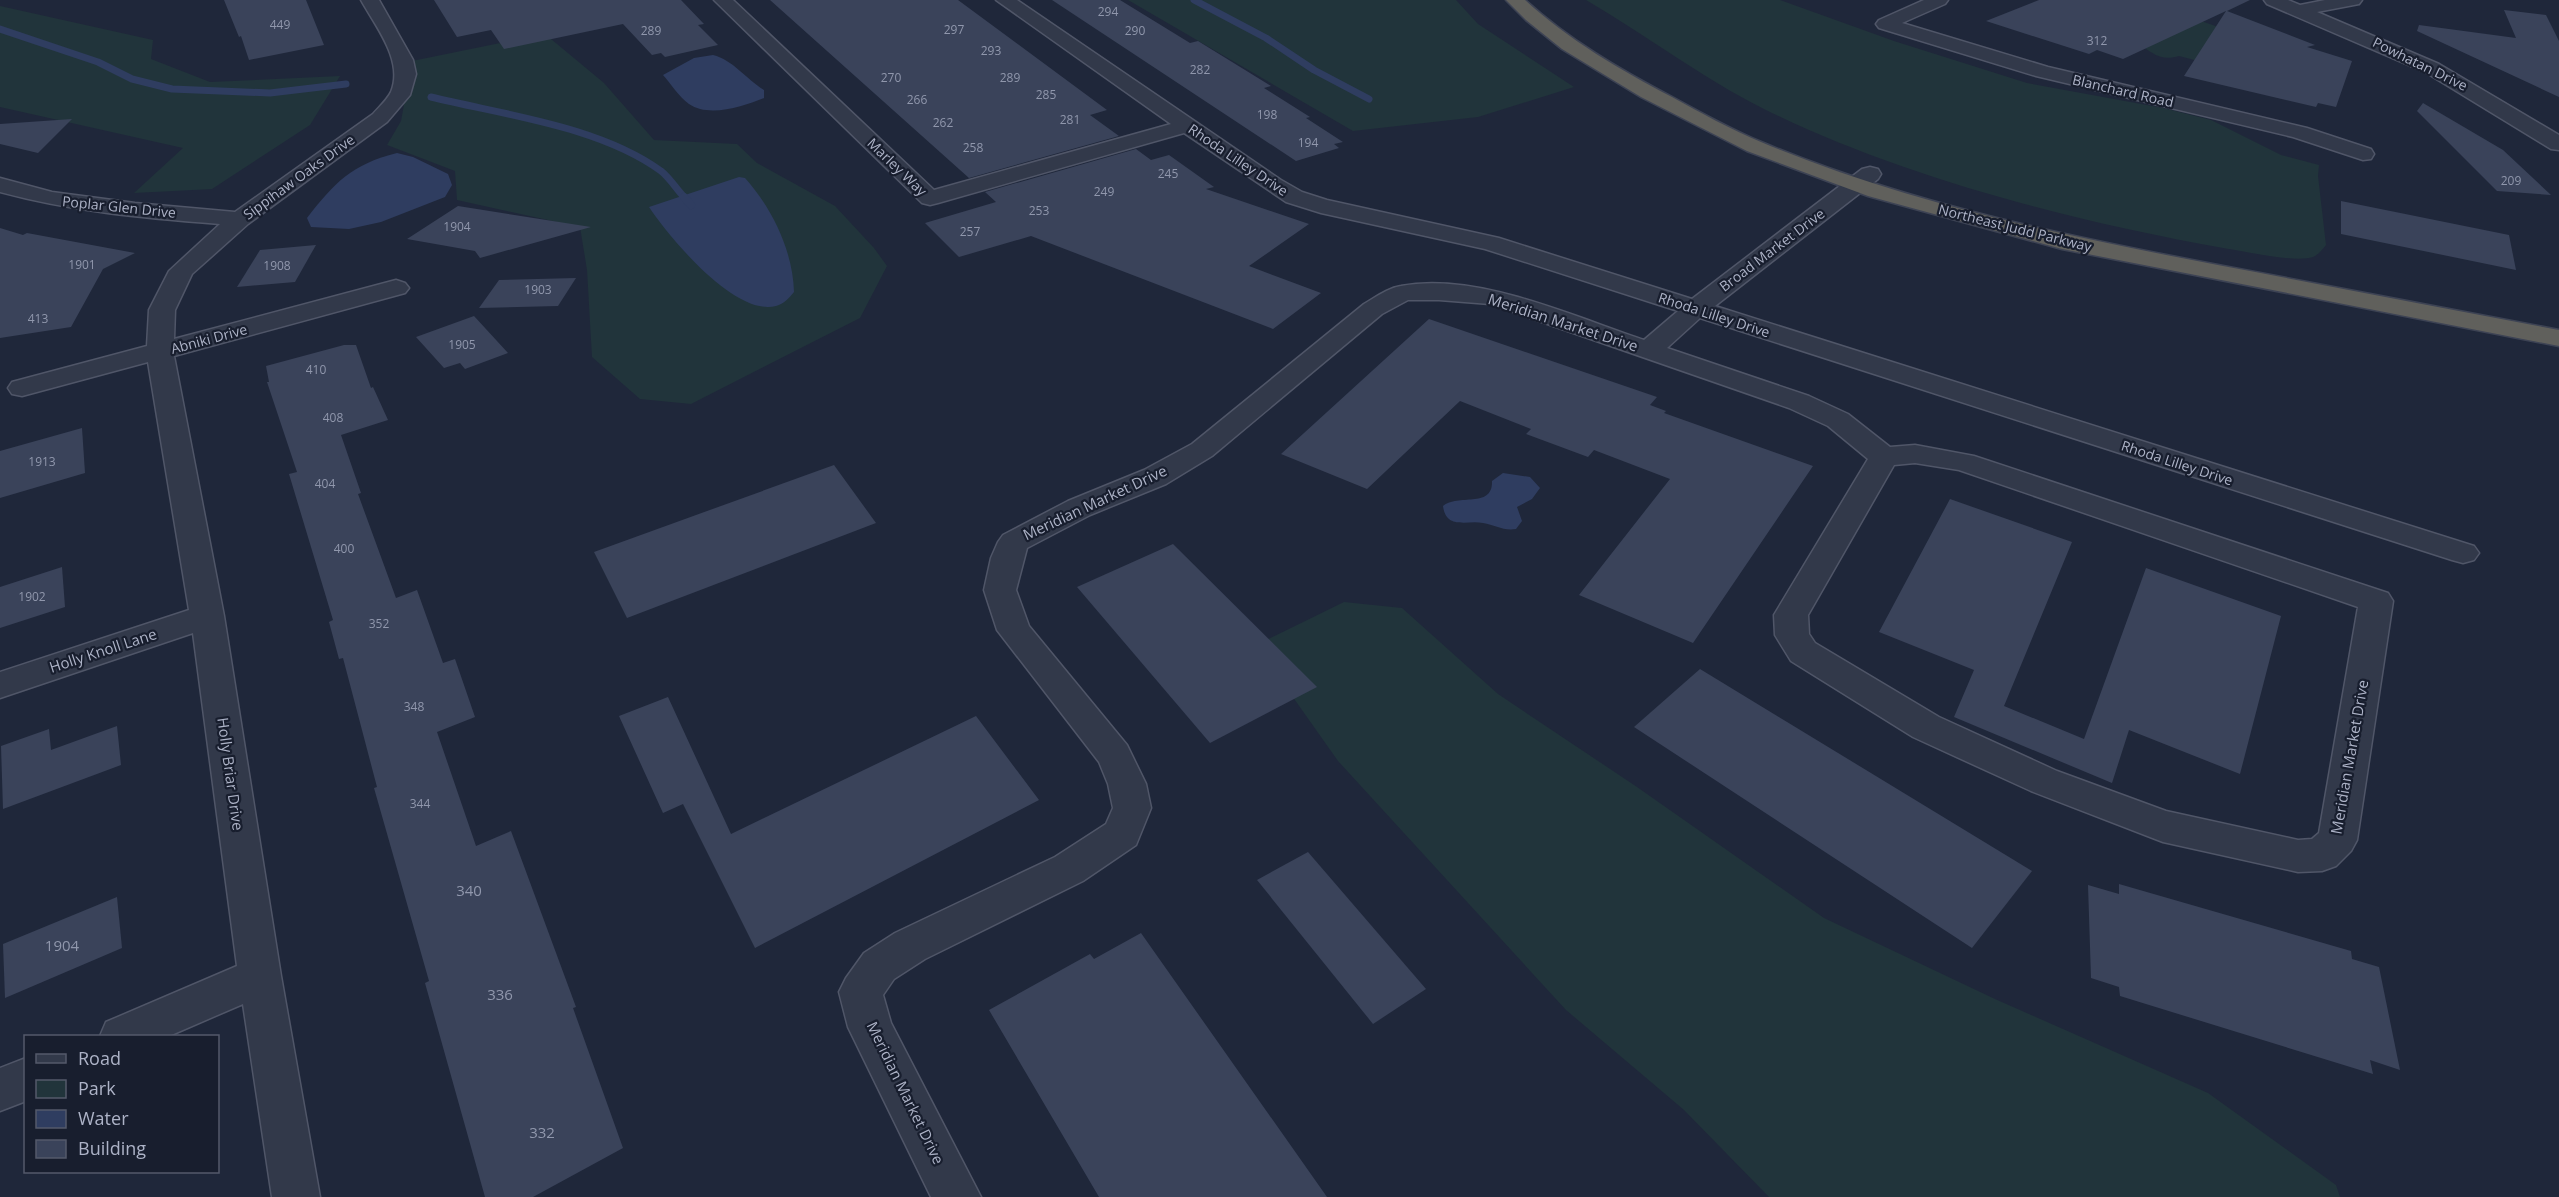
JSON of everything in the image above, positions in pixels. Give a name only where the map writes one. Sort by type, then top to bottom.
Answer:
[{"type":"highway","name":"Northeast Judd Parkway","points":[[1515,0],[1565,42],[1639,88],[1765,152],[1863,180],[2088,235],[2559,326]]},
{"type":"highway","name":"Northeast Judd Parkway","points":[[1540,0],[1576,31],[1660,82],[1863,180],[1980,222],[2062,242],[2559,338]]},
{"type":"street","name":"Sippihaw Oaks Drive","points":[[160,352],[162,310],[181,271],[240,219],[380,118],[400,95],[406,74],[403,60],[370,0]]},
{"type":"street","name":"Marley Way","points":[[723,0],[930,198],[1187,126]]},
{"type":"street","name":"Rhoda Lilley Drive","points":[[1005,0],[1273,185],[1294,197],[1321,206],[1491,243],[2463,553]]},
{"type":"street","name":"Blanchard Road","points":[[1939,0],[1885,24],[2043,72],[2300,132],[2363,154]]},
{"type":"street","name":"Powhatan Drive","points":[[2273,0],[2301,10],[2432,68],[2466,86],[2559,144]]},
{"type":"street","points":[[2301,10],[2353,0]]},
{"type":"street","name":"Broad Market Drive","points":[[1647,351],[1863,180]]},
{"type":"street","name":"Poplar Glen Drive","points":[[0,185],[51,199],[135,210],[240,219]]},
{"type":"street","name":"Abniki Drive","points":[[22,388],[396,288]]},
{"type":"street","name":"Meridian Market Drive","points":[[957,1197],[870,1027],[861,992],[879,966],[910,946],[1069,869],[1122,834],[1132,808],[1127,784],[1114,755],[1014,630],[1000,590],[1007,558],[1014,542],[1033,530],[1079,508],[1155,477],[1202,450],[1373,309],[1403,293],[1439,292],[1493,297],[1799,402],[1838,420],[1884,457],[1915,454],[1964,462],[2376,601],[2337,840],[2322,855],[2298,856],[2163,826],[2044,781],[1926,726],[1803,652],[1792,635],[1791,615],[1884,457]]},
{"type":"street","name":"Holly Briar Drive","points":[[160,352],[207,616],[260,976],[296,1197]]},
{"type":"street","name":"Holly Knoll Lane","points":[[0,685],[207,616]]},
{"type":"street","points":[[124,1035],[260,976]]},
{"type":"street","points":[[0,1090],[24,1080]]},
{"type":"green space","points":[[1128,0],[1456,0],[1478,24],[1574,87],[1478,117],[1353,131]]},
{"type":"green space","points":[[1586,0],[1780,0],[1894,41],[2027,83],[2163,108],[2211,120],[2281,155],[2319,165],[2318,176],[2326,245],[2313,257],[2294,259],[2256,254],[2166,237],[2048,210],[1930,176],[1872,156],[1764,109],[1718,84]]},
{"type":"green space","points":[[0,6],[153,40],[151,59],[210,82],[340,76],[310,125],[212,189],[134,193],[183,148],[0,107]]},
{"type":"green space","points":[[2161,7],[2224,29],[2241,72],[2179,56],[2161,57],[2137,42]]},
{"type":"green space","points":[[545,34],[604,83],[654,140],[737,144],[757,163],[835,206],[874,248],[887,266],[860,318],[691,404],[640,399],[592,357],[587,270],[580,227],[457,200],[455,171],[387,145],[401,121],[412,61]]},
{"type":"green space","points":[[1344,602],[1402,608],[1498,694],[1637,787],[1824,918],[1995,999],[2208,1093],[2336,1185],[2340,1197],[1769,1197],[1684,1110],[1566,1010],[1338,761],[1256,645]]},
{"type":"water","points":[[713,55],[733,65],[764,90],[764,98],[726,109],[697,108],[682,98],[663,75],[694,58]]},
{"type":"water","points":[[397,153],[413,157],[448,174],[452,185],[445,197],[381,222],[349,229],[311,227],[307,218],[345,176],[368,163]]},
{"type":"water","points":[[739,177],[745,178],[772,216],[790,261],[794,292],[788,299],[776,306],[760,306],[742,299],[723,287],[687,254],[649,207]]},
{"type":"water","points":[[1503,473],[1530,477],[1540,488],[1532,499],[1517,507],[1522,521],[1516,529],[1503,529],[1477,522],[1458,522],[1448,518],[1443,506],[1449,502],[1481,498],[1487,495],[1491,490],[1492,481]]},
{"type":"building","points":[[224,0],[306,0],[324,45],[249,60],[241,36],[239,37]]},
{"type":"building","points":[[434,0],[681,0],[704,24],[698,25],[718,45],[665,57],[661,53],[652,55],[623,24],[504,49],[491,30],[457,37]]},
{"type":"building","points":[[770,0],[958,0],[1107,110],[1090,115],[1119,136],[969,178]]},
{"type":"building","points":[[1052,0],[1120,0],[1190,43],[1198,41],[1271,86],[1264,88],[1310,117],[1306,118],[1343,142],[1334,144],[1339,148],[1296,161]]},
{"type":"building","points":[[2039,0],[2250,0],[2227,11],[2315,45],[2307,47],[2352,61],[2336,107],[2318,103],[2316,107],[2184,76],[2226,11],[2123,59],[2097,50],[2089,54],[1986,21]]},
{"type":"building","points":[[2504,10],[2546,15],[2559,41],[2559,97],[2417,31],[2419,25],[2516,38]]},
{"type":"building","points":[[2423,103],[2503,150],[2551,195],[2497,191],[2417,111]]},
{"type":"building","points":[[72,119],[38,153],[0,144],[0,124]]},
{"type":"building","points":[[1136,149],[1151,160],[1169,155],[1214,187],[1206,189],[1309,224],[1249,266],[1321,293],[1273,329],[1031,236],[959,257],[925,223],[996,202],[985,192]]},
{"type":"building","points":[[2341,201],[2509,235],[2516,270],[2341,234]]},
{"type":"building","points":[[458,206],[591,227],[480,258],[475,251],[407,239]]},
{"type":"building","points":[[0,228],[23,235],[27,233],[135,253],[103,269],[71,327],[0,338]]},
{"type":"building","points":[[316,245],[295,282],[237,287],[260,250]]},
{"type":"building","points":[[576,278],[558,306],[479,308],[499,280]]},
{"type":"building","points":[[474,316],[508,353],[465,369],[460,363],[444,368],[416,337]]},
{"type":"building","points":[[1429,319],[1657,397],[1650,405],[1666,411],[1664,413],[1813,466],[1693,643],[1579,595],[1670,479],[1594,450],[1588,457],[1526,434],[1531,429],[1460,401],[1367,489],[1281,454]]},
{"type":"building","points":[[344,345],[356,345],[371,388],[373,387],[388,420],[341,435],[361,493],[358,494],[396,598],[417,590],[443,663],[455,659],[475,717],[437,732],[476,846],[511,831],[576,1007],[573,1008],[623,1148],[533,1197],[485,1197],[425,983],[429,981],[374,788],[377,787],[343,658],[339,659],[329,622],[333,620],[289,474],[297,472],[267,382],[269,382],[266,366]]},
{"type":"building","points":[[82,428],[85,473],[0,498],[0,451]]},
{"type":"building","points":[[834,465],[876,523],[627,618],[594,552]]},
{"type":"building","points":[[1950,499],[2072,542],[2004,706],[2084,739],[2146,568],[2281,616],[2240,774],[2129,730],[2112,783],[1954,717],[1974,670],[1879,632]]},
{"type":"building","points":[[1173,544],[1317,687],[1210,743],[1077,587]]},
{"type":"building","points":[[62,567],[65,607],[0,628],[0,587]]},
{"type":"building","points":[[1700,669],[2032,871],[1972,948],[1634,727]]},
{"type":"building","points":[[668,697],[731,834],[976,716],[1039,800],[755,948],[683,804],[663,813],[619,716]]},
{"type":"building","points":[[117,726],[121,765],[3,809],[1,746],[49,729],[51,750]]},
{"type":"building","points":[[1308,852],[1426,989],[1373,1024],[1257,880]]},
{"type":"building","points":[[2119,884],[2351,951],[2352,959],[2379,967],[2400,1070],[2370,1060],[2373,1074],[2120,996],[2119,987],[2091,978],[2088,885],[2119,894]]},
{"type":"building","points":[[117,897],[122,948],[5,998],[3,944]]},
{"type":"building","points":[[1141,933],[1327,1197],[1099,1197],[989,1010],[1090,954],[1094,959]]},
{"type":"waterway","points":[[1194,0],[1266,38],[1314,70],[1369,99]]},
{"type":"waterway","points":[[0,29],[98,62],[132,79],[172,89],[270,93],[346,84]]},
{"type":"waterway","points":[[431,97],[520,116],[609,143],[661,171],[685,198]]},
{"type":"waterway","points":[[684,197],[691,205]]}]
